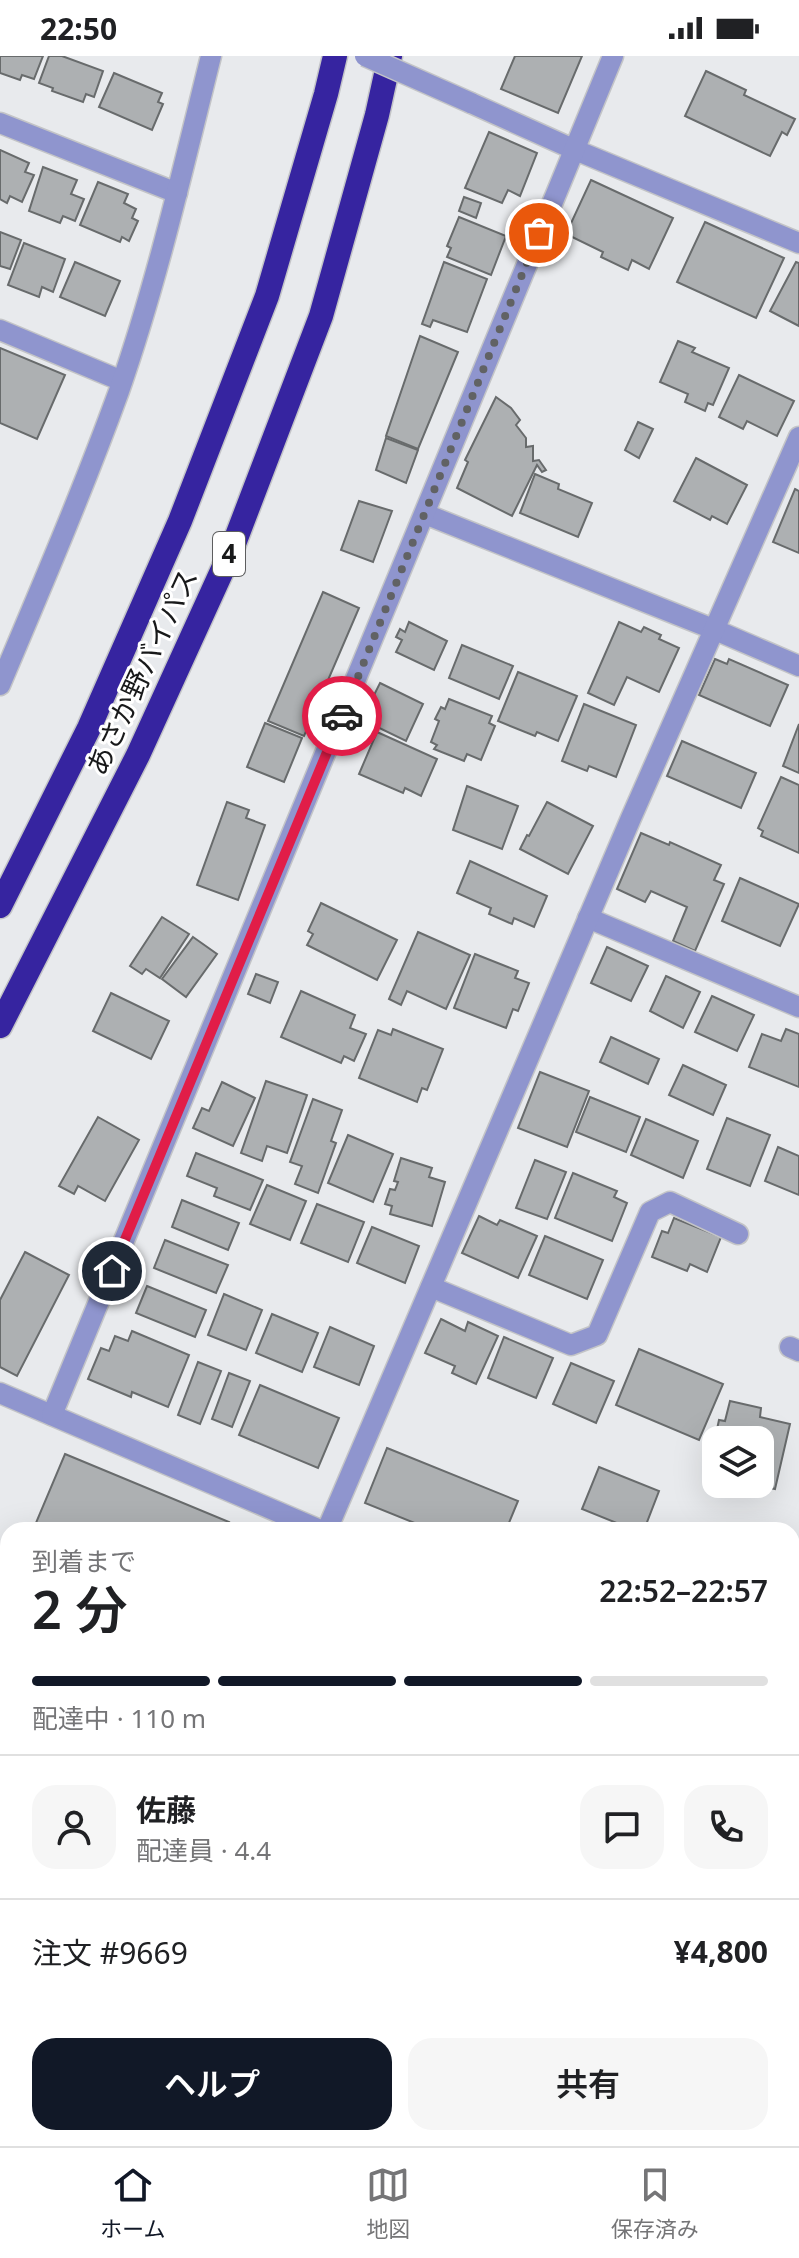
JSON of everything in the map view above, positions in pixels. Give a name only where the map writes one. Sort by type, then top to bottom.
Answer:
[{"type":"highway","name":"あさか野バイパス","points":[[0,906],[89,728],[180,521],[267,296],[335,56]]},
{"type":"highway","name":"あさか野バイパス","points":[[0,1026],[138,755],[232,549],[321,316],[377,115],[390,56]]},
{"type":"street","points":[[0,685],[122,381],[151,288],[211,56]]},
{"type":"street","points":[[365,56],[573,149],[799,243]]},
{"type":"street","points":[[52,1415],[613,56]]},
{"type":"street","points":[[0,123],[177,193]]},
{"type":"street","points":[[0,330],[122,381]]},
{"type":"street","points":[[330,1522],[588,918],[799,437]]},
{"type":"street","points":[[425,514],[799,666]]},
{"type":"street","points":[[588,918],[799,1007]]},
{"type":"street","points":[[431,1287],[571,1345],[597,1335],[650,1212],[670,1202],[738,1234]]},
{"type":"street","points":[[0,1393],[301,1522]]},
{"type":"building","points":[[0,56],[43,56],[34,79],[22,75],[20,80],[0,73]]},
{"type":"building","points":[[49,56],[62,56],[103,71],[94,97],[86,94],[83,102],[39,83]]},
{"type":"building","points":[[515,56],[582,56],[558,113],[501,89]]},
{"type":"building","points":[[706,71],[746,90],[744,95],[795,119],[787,135],[782,132],[770,156],[685,116]]},
{"type":"building","points":[[114,73],[162,93],[158,102],[163,104],[152,130],[99,107]]},
{"type":"building","points":[[489,132],[537,153],[520,196],[508,190],[502,203],[465,188]]},
{"type":"building","points":[[0,150],[29,163],[25,172],[34,175],[22,202],[10,196],[7,203],[0,199]]},
{"type":"building","points":[[43,167],[77,180],[71,194],[84,199],[75,221],[63,216],[60,223],[29,211]]},
{"type":"building","points":[[591,180],[673,218],[649,269],[632,260],[628,270],[601,257],[603,252],[566,234]]},
{"type":"building","points":[[98,182],[128,194],[124,203],[136,209],[132,218],[138,221],[129,241],[122,237],[120,242],[80,225]]},
{"type":"building","points":[[464,197],[481,203],[476,218],[459,211]]},
{"type":"building","points":[[459,217],[506,236],[491,275],[447,257],[451,248],[447,246]]},
{"type":"building","points":[[705,222],[784,258],[756,318],[677,282]]},
{"type":"building","points":[[0,232],[21,240],[10,269],[0,266]]},
{"type":"building","points":[[24,243],[65,259],[53,292],[42,287],[39,297],[8,285]]},
{"type":"building","points":[[75,262],[120,281],[105,316],[60,297]]},
{"type":"building","points":[[444,262],[487,279],[467,332],[433,320],[430,327],[422,324]]},
{"type":"building","points":[[796,262],[799,263],[799,326],[770,311]]},
{"type":"building","points":[[420,336],[458,352],[418,449],[386,436]]},
{"type":"building","points":[[678,341],[695,348],[692,352],[729,368],[713,405],[708,403],[705,411],[685,402],[688,394],[660,382]]},
{"type":"building","points":[[0,348],[65,375],[37,439],[0,423]]},
{"type":"building","points":[[739,375],[794,401],[777,436],[747,421],[743,429],[719,417]]},
{"type":"building","points":[[496,397],[511,408],[520,420],[516,425],[526,438],[526,447],[533,446],[533,461],[539,460],[546,470],[542,472],[537,465],[512,516],[457,488],[468,462],[465,460]]},
{"type":"building","points":[[638,422],[653,429],[639,458],[625,450]]},
{"type":"building","points":[[386,438],[418,450],[406,483],[376,470]]},
{"type":"building","points":[[696,458],[747,485],[727,524],[712,516],[710,520],[674,501]]},
{"type":"building","points":[[535,474],[559,484],[558,489],[592,503],[578,537],[520,513]]},
{"type":"building","points":[[795,489],[799,491],[799,553],[773,542]]},
{"type":"building","points":[[359,501],[392,511],[373,562],[341,550]]},
{"type":"building","points":[[323,592],[359,608],[304,736],[268,721]]},
{"type":"building","points":[[409,622],[447,641],[434,670],[396,652],[402,640],[396,637],[400,629],[405,632]]},
{"type":"building","points":[[619,622],[641,632],[644,627],[661,635],[659,639],[679,648],[659,692],[627,677],[614,705],[588,693]]},
{"type":"building","points":[[462,645],[513,666],[499,699],[449,678]]},
{"type":"building","points":[[715,659],[727,664],[729,659],[788,685],[770,726],[699,695]]},
{"type":"building","points":[[518,672],[577,696],[558,741],[537,732],[535,736],[498,721]]},
{"type":"building","points":[[380,683],[423,704],[406,741],[367,722],[376,704],[371,701]]},
{"type":"building","points":[[449,699],[492,716],[489,723],[495,726],[481,760],[467,754],[464,761],[434,749],[437,745],[431,742],[439,721],[435,719],[441,707],[445,709]]},
{"type":"building","points":[[584,704],[636,725],[616,777],[589,766],[587,771],[562,761]]},
{"type":"building","points":[[265,723],[302,738],[284,782],[247,767]]},
{"type":"building","points":[[799,724],[799,773],[783,766]]},
{"type":"building","points":[[377,732],[437,759],[421,796],[405,788],[403,793],[359,774]]},
{"type":"building","points":[[682,741],[756,773],[741,808],[667,776]]},
{"type":"building","points":[[781,777],[799,785],[799,853],[761,836],[763,831],[758,828]]},
{"type":"building","points":[[467,786],[518,806],[502,849],[453,830]]},
{"type":"building","points":[[227,802],[249,810],[246,818],[265,825],[238,900],[197,885]]},
{"type":"building","points":[[547,802],[593,826],[568,874],[520,849]]},
{"type":"building","points":[[641,833],[669,845],[670,842],[721,865],[714,880],[724,884],[695,951],[673,941],[687,907],[651,891],[645,902],[617,889]]},
{"type":"building","points":[[470,861],[547,896],[534,927],[514,918],[512,924],[489,914],[491,908],[457,893]]},
{"type":"building","points":[[740,878],[799,904],[780,946],[722,921]]},
{"type":"building","points":[[321,903],[397,940],[377,980],[307,945],[313,934],[308,931]]},
{"type":"building","points":[[162,917],[189,934],[160,978],[146,969],[142,974],[130,966]]},
{"type":"building","points":[[418,932],[470,955],[446,1009],[407,991],[401,1005],[389,999]]},
{"type":"building","points":[[193,937],[217,954],[186,997],[162,979]]},
{"type":"building","points":[[607,947],[648,966],[631,1001],[591,983]]},
{"type":"building","points":[[475,954],[518,971],[515,978],[529,983],[518,1011],[513,1009],[506,1028],[454,1008]]},
{"type":"building","points":[[256,974],[278,982],[270,1003],[248,994]]},
{"type":"building","points":[[666,976],[700,992],[683,1028],[650,1011]]},
{"type":"building","points":[[301,991],[355,1015],[350,1028],[366,1034],[354,1061],[344,1056],[341,1063],[281,1037]]},
{"type":"building","points":[[111,993],[169,1021],[151,1059],[93,1031]]},
{"type":"building","points":[[712,996],[754,1015],[737,1051],[695,1032]]},
{"type":"building","points":[[393,1029],[443,1049],[427,1090],[422,1088],[417,1102],[359,1078],[378,1030],[391,1035]]},
{"type":"building","points":[[786,1029],[799,1034],[799,1087],[749,1067],[762,1034],[781,1041]]},
{"type":"building","points":[[611,1037],[659,1059],[648,1084],[600,1062]]},
{"type":"building","points":[[683,1065],[726,1085],[713,1115],[669,1095]]},
{"type":"building","points":[[540,1072],[589,1091],[567,1147],[518,1128]]},
{"type":"building","points":[[266,1081],[307,1095],[287,1153],[267,1146],[262,1161],[241,1153]]},
{"type":"building","points":[[222,1082],[255,1098],[233,1146],[193,1128],[202,1108],[209,1111]]},
{"type":"building","points":[[590,1097],[640,1117],[626,1152],[576,1132]]},
{"type":"building","points":[[313,1099],[342,1110],[331,1141],[336,1143],[318,1193],[295,1184],[302,1166],[290,1162]]},
{"type":"building","points":[[98,1117],[139,1140],[105,1201],[78,1186],[74,1194],[59,1186]]},
{"type":"building","points":[[727,1118],[770,1135],[750,1186],[707,1169]]},
{"type":"building","points":[[646,1119],[698,1141],[683,1178],[631,1155]]},
{"type":"building","points":[[348,1135],[393,1154],[373,1202],[328,1183]]},
{"type":"building","points":[[778,1147],[799,1156],[799,1195],[765,1181]]},
{"type":"building","points":[[196,1153],[263,1180],[250,1210],[214,1196],[217,1188],[187,1176]]},
{"type":"building","points":[[401,1158],[432,1168],[429,1177],[445,1182],[432,1226],[390,1214],[392,1206],[385,1204],[390,1189],[395,1190],[398,1182],[394,1181]]},
{"type":"building","points":[[535,1160],[566,1172],[547,1219],[516,1208]]},
{"type":"building","points":[[573,1173],[617,1191],[614,1197],[627,1203],[612,1241],[555,1218]]},
{"type":"building","points":[[267,1185],[306,1201],[290,1240],[250,1224]]},
{"type":"building","points":[[182,1200],[239,1223],[228,1250],[172,1227]]},
{"type":"building","points":[[317,1204],[364,1222],[348,1262],[301,1243]]},
{"type":"building","points":[[479,1216],[497,1225],[500,1220],[537,1236],[518,1278],[462,1253]]},
{"type":"building","points":[[674,1218],[721,1237],[707,1272],[690,1264],[687,1271],[652,1257],[662,1231],[668,1233]]},
{"type":"building","points":[[372,1227],[419,1246],[405,1283],[357,1263]]},
{"type":"building","points":[[545,1236],[603,1260],[587,1299],[529,1275]]},
{"type":"building","points":[[165,1240],[228,1265],[216,1293],[154,1268]]},
{"type":"building","points":[[25,1252],[69,1275],[17,1376],[0,1367],[0,1300]]},
{"type":"building","points":[[147,1286],[206,1310],[195,1337],[136,1313]]},
{"type":"building","points":[[224,1294],[262,1310],[246,1350],[208,1335]]},
{"type":"building","points":[[272,1314],[318,1333],[302,1372],[256,1353]]},
{"type":"building","points":[[441,1319],[465,1331],[468,1322],[498,1336],[476,1384],[452,1373],[455,1366],[425,1353]]},
{"type":"building","points":[[330,1327],[374,1346],[359,1385],[314,1367]]},
{"type":"building","points":[[132,1331],[189,1355],[168,1407],[132,1392],[131,1397],[88,1379],[101,1348],[109,1351],[115,1336],[128,1341]]},
{"type":"building","points":[[504,1337],[553,1358],[536,1398],[488,1378]]},
{"type":"building","points":[[639,1349],[723,1384],[705,1426],[702,1426],[699,1440],[616,1405]]},
{"type":"building","points":[[198,1362],[221,1371],[200,1424],[178,1415]]},
{"type":"building","points":[[571,1363],[614,1381],[596,1423],[553,1404]]},
{"type":"building","points":[[229,1373],[250,1381],[232,1427],[212,1419]]},
{"type":"building","points":[[260,1385],[339,1418],[318,1468],[239,1435]]},
{"type":"building","points":[[730,1401],[761,1408],[760,1417],[790,1424],[775,1489],[774,1426],[718,1426],[719,1420],[725,1421]]},
{"type":"building","points":[[387,1448],[518,1501],[509,1522],[412,1522],[365,1503]]},
{"type":"building","points":[[65,1454],[229,1522],[36,1522]]},
{"type":"building","points":[[599,1467],[659,1491],[647,1522],[614,1522],[582,1509]]},
{"type":"way so far","points":[[342,716],[539,233]]},
{"type":"route","points":[[112,1271],[342,716]]}]
